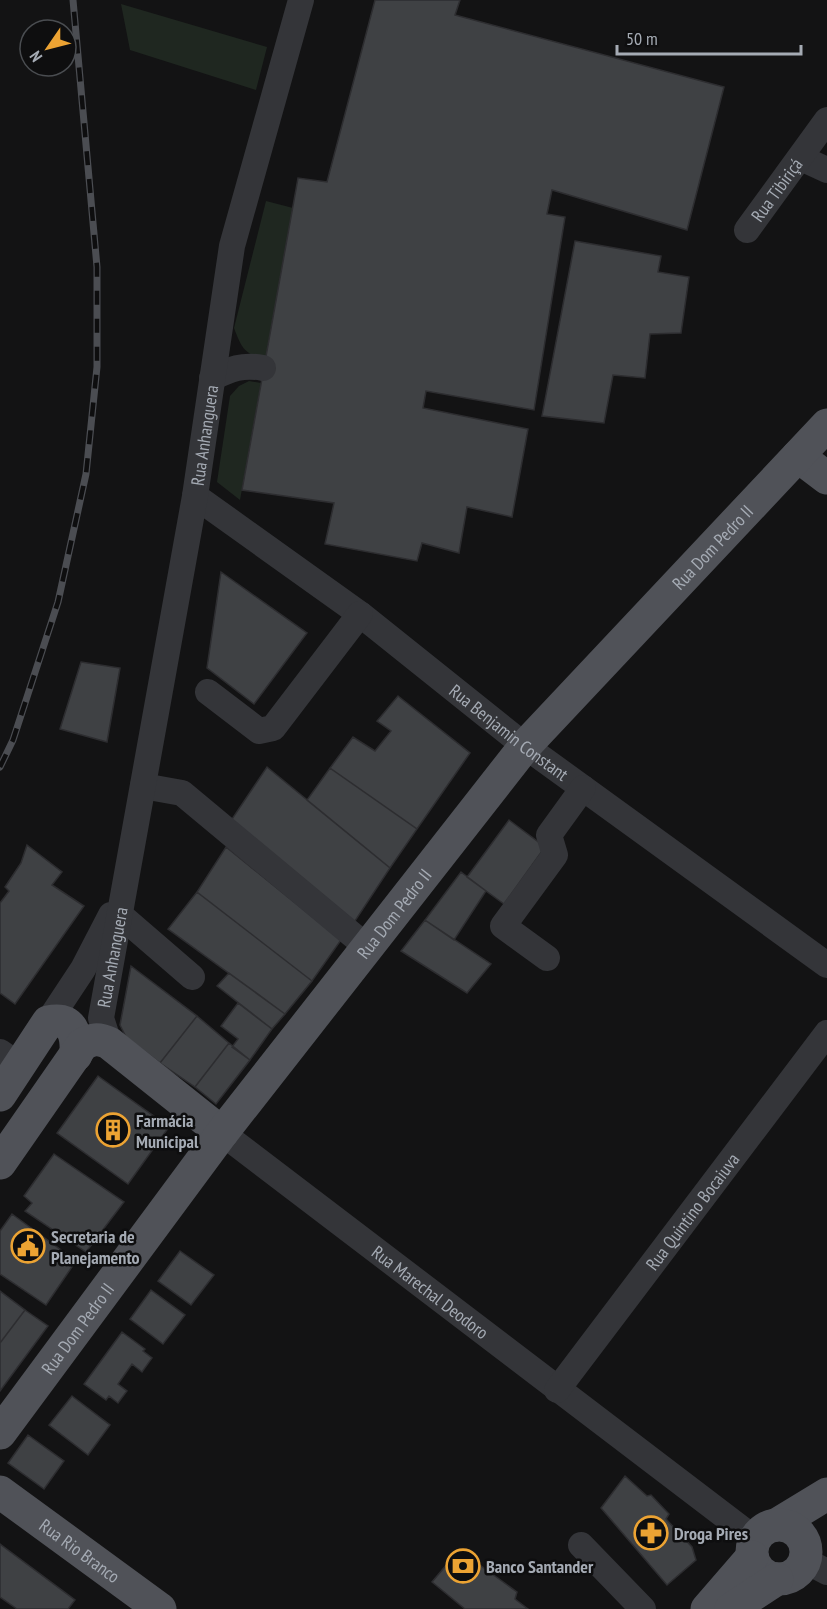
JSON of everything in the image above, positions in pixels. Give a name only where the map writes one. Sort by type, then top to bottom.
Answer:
[{"type":"main road","name":"Rua Dom Pedro II","points":[[0,1433],[222,1133],[525,746],[827,425]]},
{"type":"main road","points":[[798,456],[827,478]]},
{"type":"main road","points":[[48,1022],[57,1020],[67,1024],[74,1032],[77,1042],[76,1055]]},
{"type":"main road","name":"Rua Anhanguera","points":[[0,1095],[10,1059],[48,1022]]},
{"type":"main road","points":[[0,1164],[82,1045],[99,1039],[109,1043]]},
{"type":"main road","name":"Rua Marechal Deodoro","points":[[109,1043],[222,1133]]},
{"type":"main road","name":"Rua Rio Branco","points":[[0,1492],[160,1609]]},
{"type":"main road","points":[[707,1609],[761,1540],[827,1494]]},
{"type":"main road","points":[[731,1609],[777,1579],[794,1574],[812,1561],[827,1527]]},
{"type":"main road","points":[[761,1540],[793,1529],[800,1535],[812,1561]]},
{"type":"main road","points":[[761,1540],[761,1572],[777,1579]]},
{"type":"street","name":"Rua Anhanguera","points":[[109,1043],[101,1018],[195,496],[232,246],[301,0]]},
{"type":"street","name":"Rua Tibiriçá","points":[[747,230],[827,120]]},
{"type":"street","points":[[801,158],[827,170]]},
{"type":"street","points":[[212,378],[234,367],[258,367],[227,350],[219,336]]},
{"type":"street","name":"Rua Benjamin Constant","points":[[195,496],[360,614],[525,746],[827,965]]},
{"type":"street","points":[[208,692],[259,731],[273,728],[360,614]]},
{"type":"street","points":[[143,786],[182,793],[367,947]]},
{"type":"street","points":[[548,958],[503,926],[555,855],[549,835],[583,788]]},
{"type":"street","name":"Rua Anhanguera","points":[[48,1022],[83,969],[106,927],[126,876]]},
{"type":"street","points":[[119,914],[192,977]]},
{"type":"street","name":"Rua Quintino Bocaiuva","points":[[557,1390],[827,1033]]},
{"type":"street","name":"Rua Marechal Deodoro","points":[[222,1133],[557,1390],[761,1540]]},
{"type":"street","points":[[581,1545],[643,1609]]},
{"type":"shaded area","points":[[121,4],[267,47],[256,90],[130,50]]},
{"type":"shaded area","points":[[266,201],[293,208],[265,360],[252,355],[245,349],[234,328]]},
{"type":"shaded area","points":[[249,381],[261,383],[240,500],[217,482],[230,396],[239,386]]},
{"type":"building","points":[[375,0],[460,0],[455,15],[724,87],[687,230],[552,190],[547,214],[565,217],[534,410],[426,391],[423,408],[528,429],[512,517],[467,507],[459,553],[422,543],[417,561],[325,544],[334,503],[242,490],[298,178],[327,182]]},
{"type":"building","points":[[575,241],[661,256],[658,272],[689,277],[681,333],[650,334],[645,378],[613,375],[604,423],[542,416]]},
{"type":"building","points":[[221,572],[307,633],[254,704],[207,668]]},
{"type":"building","points":[[81,662],[120,668],[107,742],[60,729]]},
{"type":"building","points":[[398,696],[470,753],[417,829],[330,768],[353,737],[375,751],[391,731],[377,721]]},
{"type":"building","points":[[267,767],[390,868],[353,924],[230,822]]},
{"type":"building","points":[[330,768],[417,829],[390,868],[307,800]]},
{"type":"building","points":[[509,820],[545,847],[504,904],[467,877]]},
{"type":"building","points":[[27,845],[62,872],[52,885],[84,906],[15,1004],[0,993],[0,903],[9,891],[5,887],[21,863]]},
{"type":"building","points":[[226,847],[341,940],[312,981],[197,892]]},
{"type":"building","points":[[461,872],[486,891],[454,940],[425,920]]},
{"type":"building","points":[[197,892],[312,981],[285,1014],[168,929]]},
{"type":"building","points":[[425,920],[491,964],[467,993],[401,951]]},
{"type":"building","points":[[131,966],[197,1016],[160,1063],[126,1037],[120,1025]]},
{"type":"building","points":[[229,973],[285,1014],[272,1029],[217,986]]},
{"type":"building","points":[[238,1003],[272,1029],[250,1060],[232,1047],[238,1039],[221,1026]]},
{"type":"building","points":[[197,1016],[229,1043],[195,1087],[160,1063]]},
{"type":"building","points":[[229,1043],[250,1060],[216,1104],[195,1087]]},
{"type":"building","name":"Farmácia Municipal","points":[[98,1076],[169,1127],[128,1184],[57,1133]]},
{"type":"building","points":[[54,1154],[124,1202],[86,1252],[25,1211],[32,1203],[24,1196]]},
{"type":"building","name":"Secretaria de Planejamento","points":[[12,1214],[76,1261],[46,1305],[0,1274],[0,1231]]},
{"type":"building","points":[[180,1251],[214,1275],[191,1305],[158,1281]]},
{"type":"building","points":[[151,1290],[185,1315],[163,1344],[130,1319]]},
{"type":"building","points":[[0,1291],[25,1310],[0,1343]]},
{"type":"building","points":[[25,1310],[48,1326],[0,1391],[0,1343]]},
{"type":"building","points":[[122,1332],[145,1349],[143,1351],[152,1358],[142,1372],[132,1364],[118,1384],[127,1391],[118,1403],[109,1396],[106,1400],[84,1384]]},
{"type":"building","points":[[72,1396],[110,1425],[88,1455],[49,1425]]},
{"type":"building","points":[[28,1435],[64,1461],[44,1489],[8,1463]]},
{"type":"building","name":"Droga Pires","points":[[625,1476],[647,1496],[651,1495],[669,1514],[666,1519],[692,1547],[696,1560],[667,1585],[601,1508]]},
{"type":"building","points":[[0,1544],[75,1600],[68,1609],[17,1609],[0,1597]]},
{"type":"building","name":"Banco Santander","points":[[459,1550],[517,1592],[515,1599],[528,1609],[465,1609],[432,1582]]},
{"type":"railway","points":[[0,767],[13,740],[58,602],[86,474],[97,367],[97,267],[73,0]]},
{"type":"place","name":"Farmácia Municipal","points":[[113,1130]]},
{"type":"place","name":"Secretaria de Planejamento","points":[[28,1246]]},
{"type":"place","name":"Droga Pires","points":[[651,1533]]},
{"type":"place","name":"Banco Santander","points":[[463,1566]]}]
